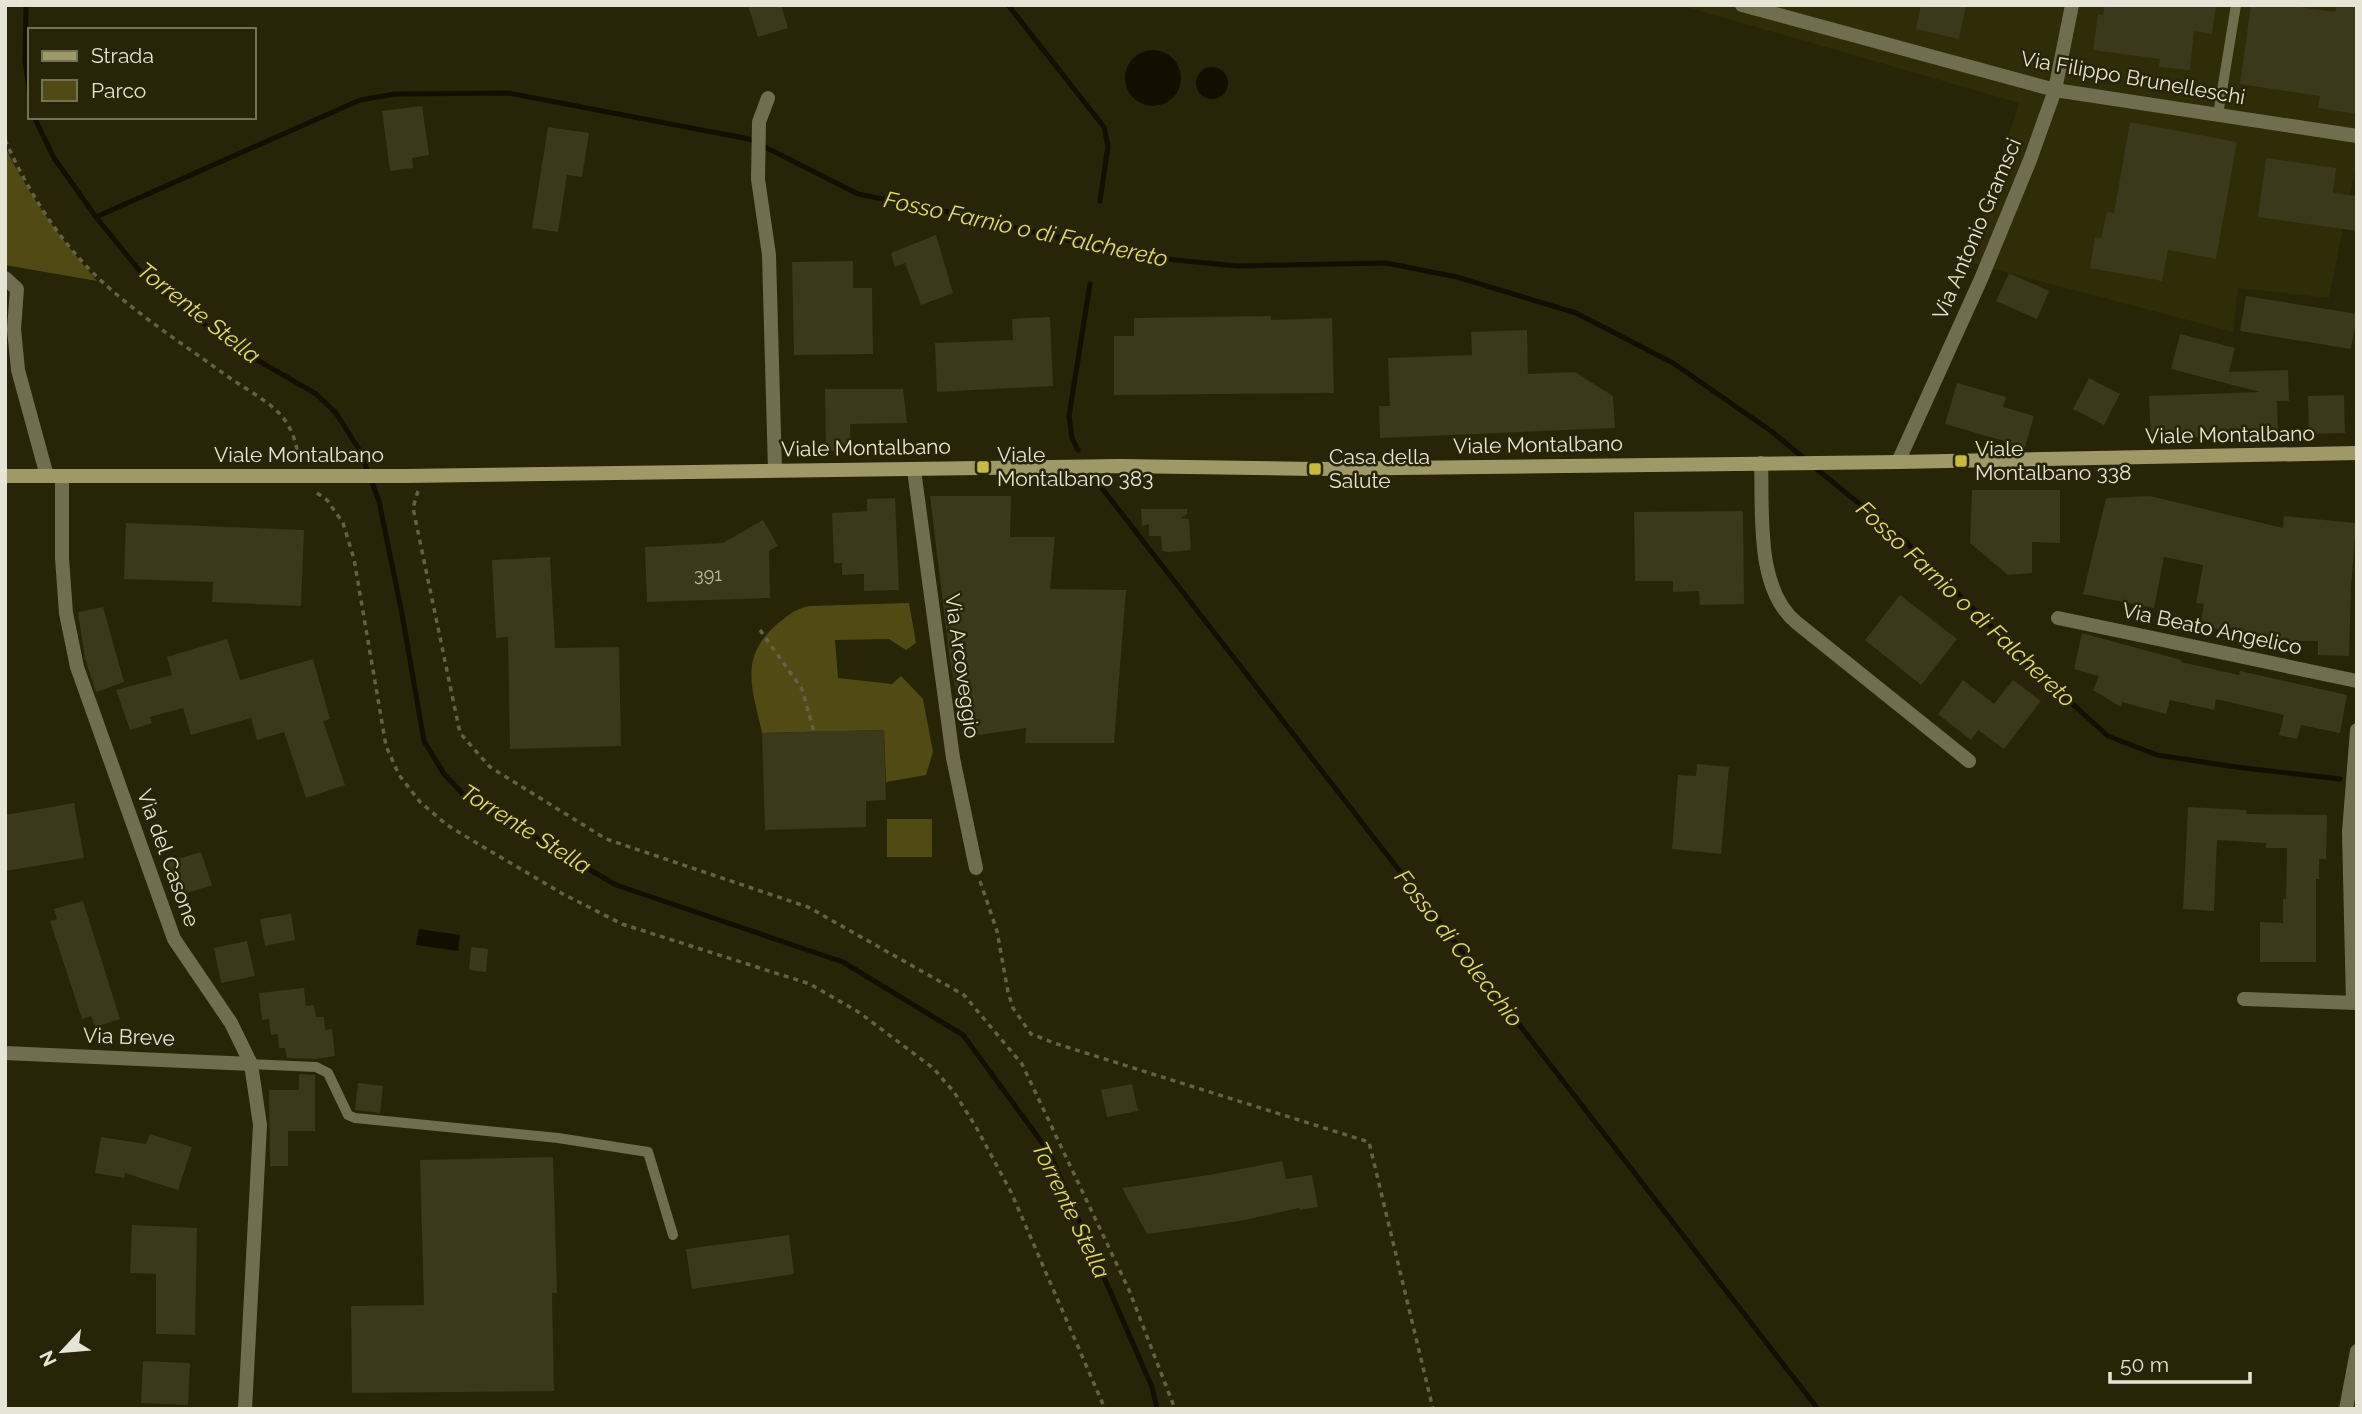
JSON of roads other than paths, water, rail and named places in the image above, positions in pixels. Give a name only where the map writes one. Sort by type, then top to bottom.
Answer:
[{"type":"main road","name":"Viale Montalbano","points":[[5,476],[316,484],[406,476],[775,470],[1120,466],[1315,469],[2357,453]]},
{"type":"street","name":"Via Filippo Brunelleschi","points":[[1742,5],[2055,90],[2357,136]]},
{"type":"street","name":"Via Antonio Gramsci","points":[[1898,462],[1981,279],[2055,90],[2072,5]]},
{"type":"street","points":[[768,97],[760,114],[758,133],[758,196],[769,255],[775,470]]},
{"type":"street","name":"Via del Casone","points":[[5,278],[17,289],[14,329],[18,369],[54,476],[66,613],[77,667],[174,939],[231,1023],[251,1064],[260,1125],[245,1409]]},
{"type":"street","points":[[1761,463],[1766,563],[1771,586],[1782,607],[1797,623],[1969,761]]},
{"type":"street","name":"Via Arcoveggio","points":[[914,470],[953,758],[976,867]]},
{"type":"street","name":"Via Beato Angelico","points":[[2058,618],[2357,681]]},
{"type":"street","points":[[2244,999],[2355,1003],[2349,832],[2357,730]]},
{"type":"street","name":"Via Breve","points":[[5,1053],[251,1064]]},
{"type":"street","points":[[2346,1409],[2357,1351]]},
{"type":"lane","points":[[2218,115],[2236,5]]},
{"type":"lane","points":[[251,1064],[324,1069],[348,1115],[355,1118],[558,1138],[648,1152],[673,1236]]},
{"type":"waterway","name":"Torrente Stella","points":[[26,5],[25,61],[28,83]]},
{"type":"waterway","name":"Fosso di Colecchio","points":[[1008,5],[1104,127],[1108,146],[1100,201]]},
{"type":"waterway","name":"Fosso Farnio o di Falchereto","points":[[96,217],[360,100],[395,94],[508,93],[749,139],[858,194],[963,215],[1135,256],[1237,266],[1386,263],[1457,277],[1576,313],[1673,363],[1771,431],[1805,459]]},
{"type":"waterway","name":"Torrente Stella","points":[[35,119],[54,158],[96,217],[139,270],[186,311],[238,349],[316,394],[336,413],[360,451],[379,501],[424,741],[444,774],[465,796],[616,885],[843,962],[963,1035],[1049,1152],[1152,1387],[1157,1409]]},
{"type":"waterway","name":"Fosso di Colecchio","points":[[1078,450],[1072,438],[1069,416],[1090,284]]},
{"type":"waterway","name":"Fosso Farnio o di Falchereto","points":[[1813,466],[1905,541],[2036,671],[2108,736],[2157,755],[2340,779]]},
{"type":"waterway","name":"Fosso di Colecchio","points":[[1101,487],[1818,1409]]},
{"type":"place","name":"Viale Montalbano 338","points":[[1961,461]]},
{"type":"place","name":"Viale Montalbano 383","points":[[983,467]]},
{"type":"place","name":"Casa della Salute","points":[[1315,469]]}]
